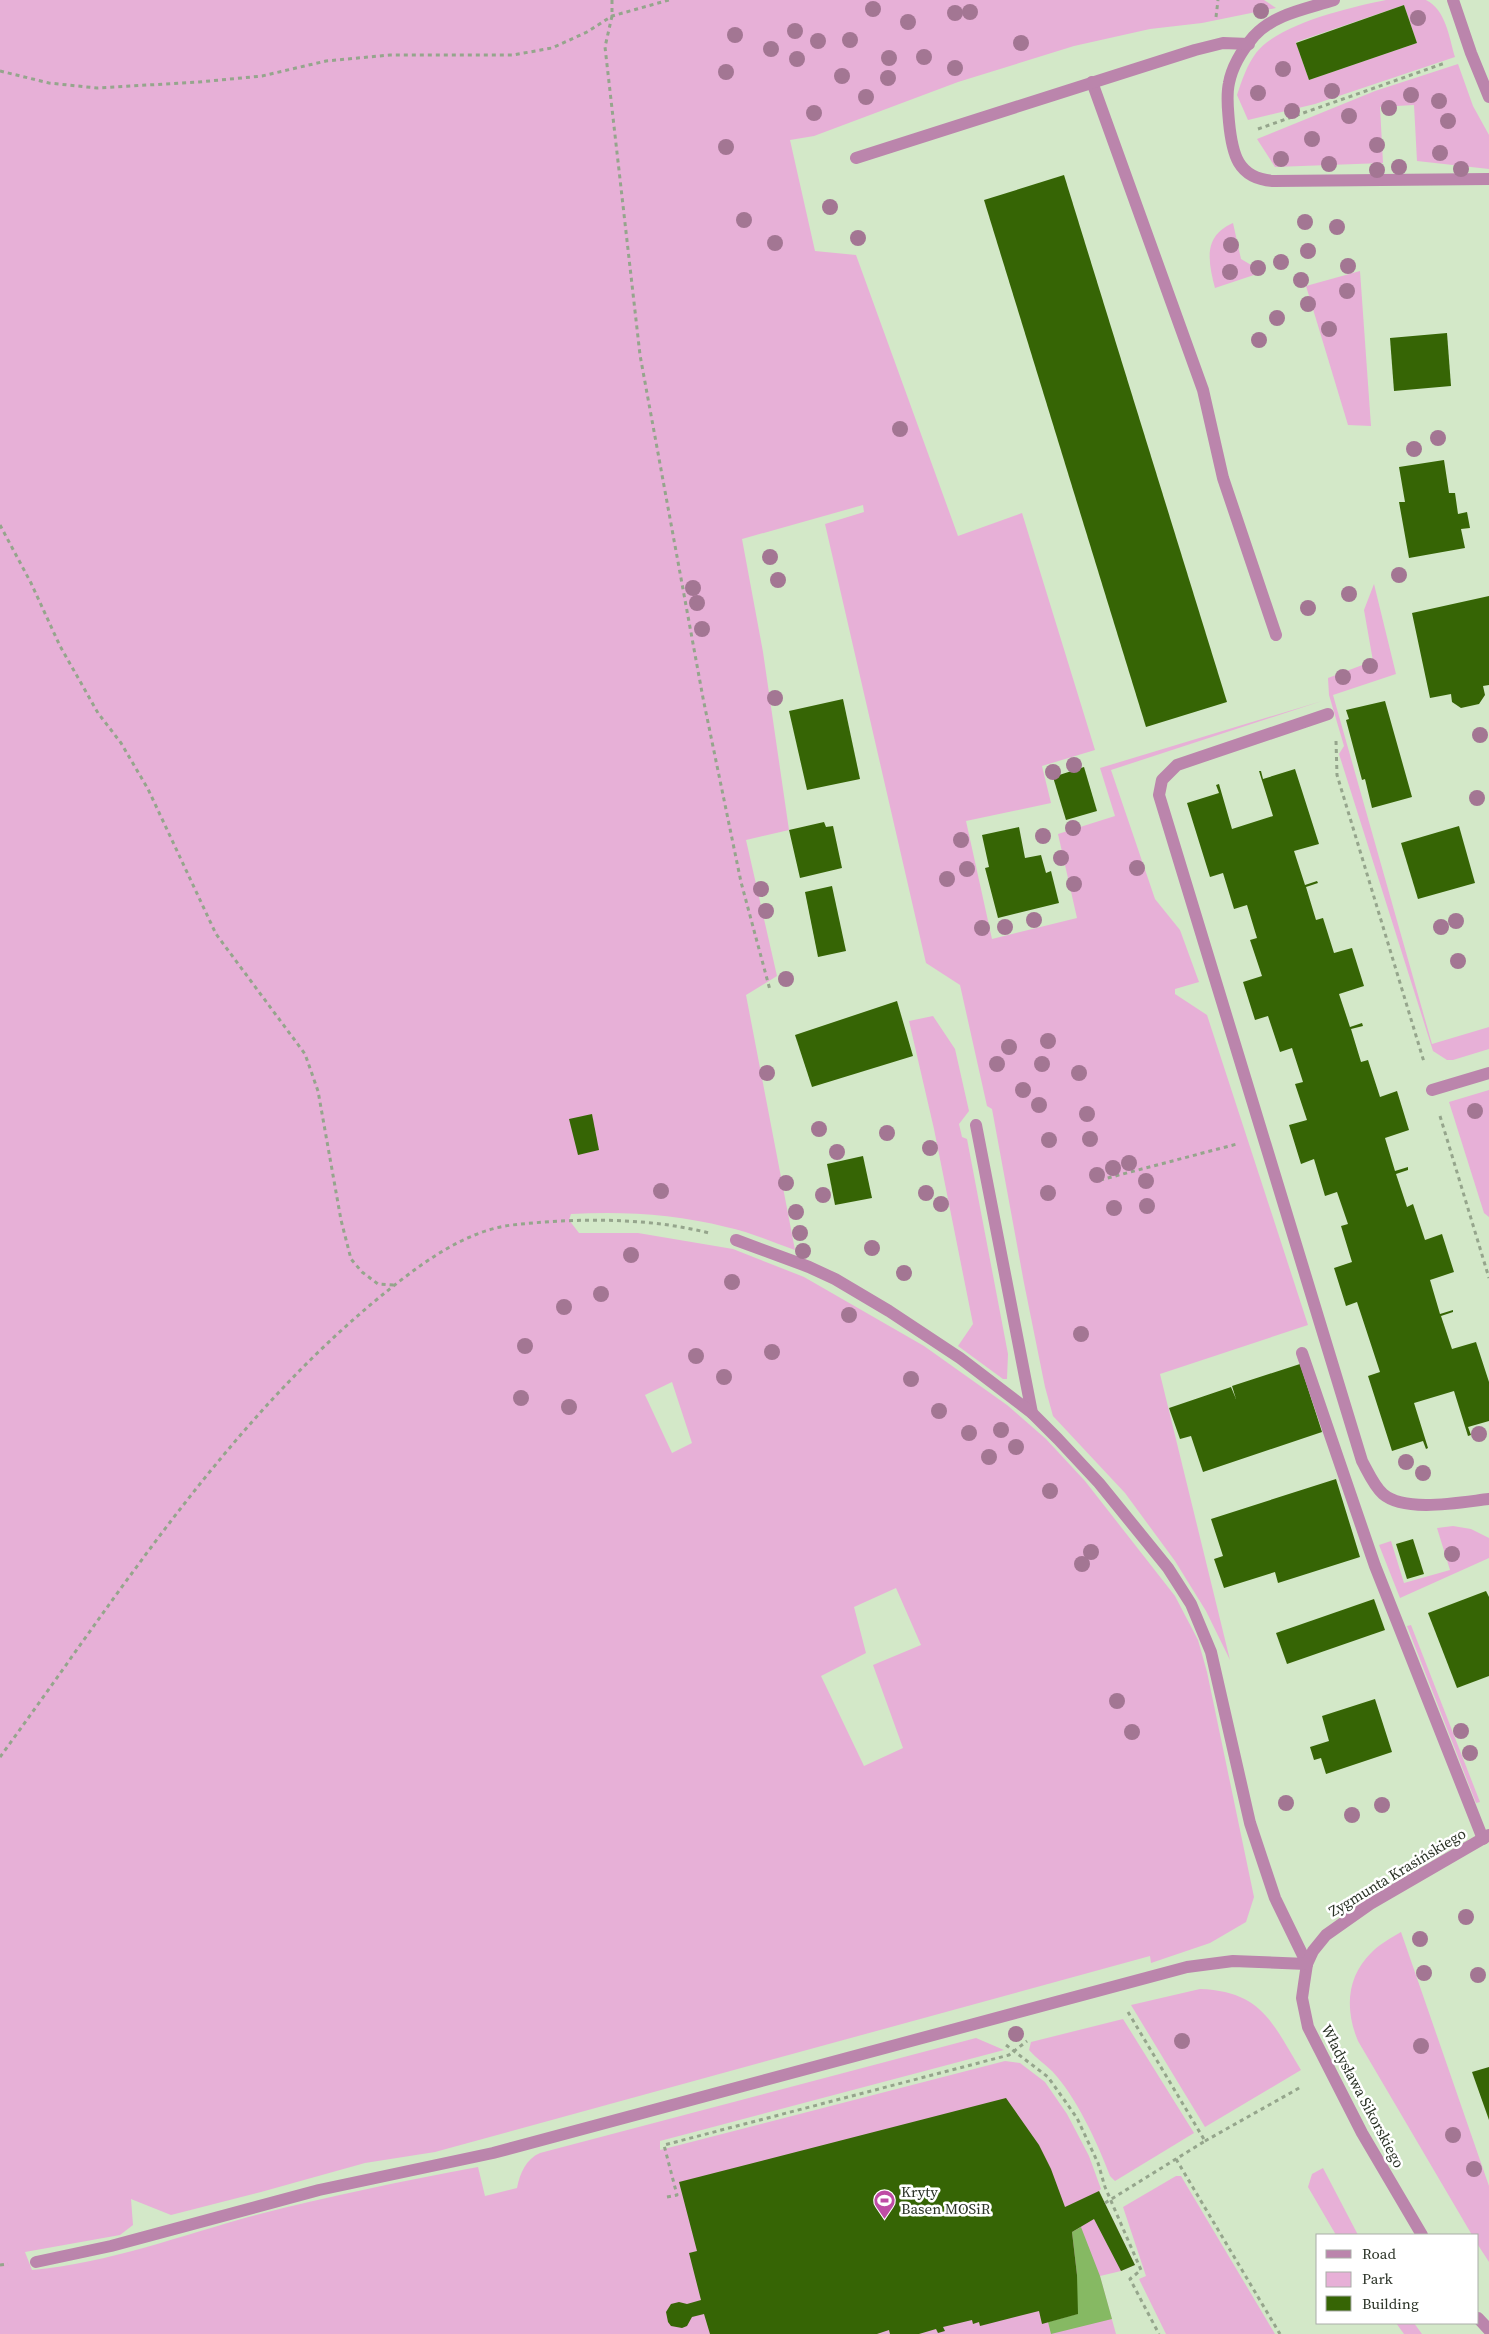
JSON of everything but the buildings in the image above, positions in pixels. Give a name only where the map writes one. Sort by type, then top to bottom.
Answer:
[{"type":"street","points":[[1334,0],[1278,18],[1260,31],[1235,66],[1229,82],[1227,100],[1231,138],[1238,161],[1242,167],[1254,177],[1263,180],[1489,179]]},
{"type":"street","points":[[1453,0],[1471,53],[1489,97]]},
{"type":"street","points":[[856,158],[1195,50],[1222,43],[1249,44]]},
{"type":"street","points":[[1092,82],[1203,390],[1224,478],[1276,635]]},
{"type":"street","points":[[1328,714],[1177,765],[1162,780],[1159,795],[1362,1461],[1382,1493],[1392,1500],[1407,1504],[1420,1504],[1489,1499]]},
{"type":"street","points":[[1432,1090],[1489,1073]]},
{"type":"street","points":[[976,1125],[1032,1413]]},
{"type":"street","points":[[36,2262],[118,2244],[319,2190],[493,2152],[1187,1967],[1233,1961],[1307,1964],[1275,1898],[1259,1849],[1235,1759],[1211,1652],[1191,1604],[1168,1568],[1099,1483],[1032,1413],[960,1358],[860,1293],[809,1267],[736,1240]]},
{"type":"street","points":[[1302,1353],[1375,1566],[1486,1837]]},
{"type":"street","name":"Zygmunta Krasińskiego","points":[[1307,1964],[1318,1943],[1340,1924],[1370,1904],[1486,1837]]},
{"type":"street","name":"Władysława Sikorskiego","points":[[1307,1964],[1302,1998],[1308,2027],[1362,2133],[1421,2234]]},
{"type":"street","points":[[1479,2319],[1489,2330]]},
{"type":"path","points":[[612,0],[612,16],[605,47],[640,355],[703,698],[741,882],[770,990]]},
{"type":"path","points":[[0,71],[48,83],[98,88],[262,76],[326,61],[390,55],[513,55],[552,48],[587,32],[612,16],[669,0]]},
{"type":"path","points":[[1231,138],[1471,53]]},
{"type":"path","points":[[0,525],[31,583],[60,646],[98,712],[121,744],[148,789],[216,934],[305,1054],[318,1091],[341,1220],[351,1259],[362,1272],[378,1284],[394,1285]]},
{"type":"path","points":[[1328,714],[1336,737],[1337,775],[1489,1278]]},
{"type":"path","points":[[1100,1180],[1246,1141]]},
{"type":"path","points":[[0,1757],[182,1505],[294,1376],[362,1312],[418,1267],[451,1247],[496,1227],[534,1223],[612,1221],[701,1231],[736,1240]]},
{"type":"path","points":[[1114,1988],[1205,2141]]},
{"type":"path","points":[[969,2026],[1014,2051],[1048,2077],[1077,2118],[1098,2163],[1111,2200],[1141,2270],[1130,2280],[1159,2334]]},
{"type":"path","points":[[667,2197],[677,2194],[664,2145],[1009,2055],[1014,2051]]},
{"type":"path","points":[[1105,2203],[1176,2158],[1301,2087]]},
{"type":"path","points":[[1176,2158],[1280,2334]]},
{"type":"green space","points":[[0,0],[1264,0],[1276,8],[1202,23],[1150,29],[1074,46],[958,82],[814,136],[790,140],[815,251],[856,255],[958,536],[1022,513],[1095,750],[1042,766],[1051,803],[966,821],[992,939],[1077,918],[1058,834],[1115,816],[1100,768],[1322,701],[1111,770],[1155,899],[1180,930],[1199,982],[1175,989],[1175,994],[1207,1015],[1308,1325],[1160,1374],[1230,1660],[1206,1611],[1175,1561],[1125,1493],[1053,1416],[1045,1387],[1024,1283],[992,1109],[987,1106],[960,985],[926,963],[825,524],[864,512],[863,505],[742,539],[763,652],[789,830],[746,840],[777,976],[746,995],[795,1250],[735,1229],[668,1216],[590,1213],[571,1214],[569,1220],[579,1233],[638,1233],[733,1249],[804,1277],[924,1346],[1007,1405],[1046,1439],[1085,1481],[1175,1596],[1198,1640],[1207,1672],[1254,1897],[1246,1922],[1210,1943],[1151,1963],[1150,1956],[435,2152],[365,2163],[171,2215],[131,2199],[133,2225],[120,2235],[25,2252],[32,2270],[89,2261],[117,2255],[283,2208],[366,2189],[478,2167],[485,2196],[517,2188],[524,2167],[540,2153],[976,2038],[1004,2050],[660,2141],[660,2150],[1005,2061],[1020,2063],[1045,2082],[1067,2114],[1089,2156],[1101,2189],[1099,2191],[1135,2265],[1121,2271],[1100,2276],[1116,2334],[0,2334]],"holes":[[[672,1382],[692,1443],[672,1453],[645,1395]],[[896,1588],[921,1645],[873,1665],[903,1748],[864,1766],[821,1676],[866,1653],[854,1607]]]},
{"type":"green space","points":[[1386,0],[1426,0],[1433,4],[1446,25],[1455,57],[1315,104],[1248,120],[1237,95],[1250,63],[1256,53],[1266,43],[1281,33],[1316,18]],"holes":[[[1404,5],[1417,43],[1309,80],[1296,42]]]},
{"type":"green space","points":[[1458,64],[1473,106],[1489,135],[1489,169],[1417,161],[1414,105],[1380,107],[1383,163],[1275,167],[1257,139],[1375,91]]},
{"type":"green space","points":[[1233,223],[1241,259],[1263,272],[1215,288],[1210,259],[1212,242],[1223,228]]},
{"type":"green space","points":[[1360,271],[1371,426],[1348,425],[1306,286]]},
{"type":"green space","points":[[1374,584],[1396,674],[1333,695],[1432,1044],[1489,1027],[1489,1049],[1453,1060],[1447,1060],[1433,1051],[1339,754],[1344,746],[1329,695],[1328,678],[1373,661],[1364,610]]},
{"type":"green space","points":[[933,1016],[955,1049],[969,1111],[959,1124],[962,1137],[967,1139],[1008,1354],[1007,1379],[1003,1379],[958,1346],[973,1324],[934,1129],[909,1021]]},
{"type":"green space","points":[[1489,1090],[1489,1217],[1484,1213],[1449,1102]]},
{"type":"green space","points":[[1453,1526],[1471,1529],[1489,1538],[1489,1558],[1400,1598],[1379,1545],[1391,1541],[1404,1583],[1450,1570],[1437,1528]]},
{"type":"green space","points":[[1411,1625],[1480,1802],[1476,1803],[1407,1626]]},
{"type":"green space","points":[[1401,1932],[1489,2186],[1489,2262],[1479,2247],[1479,2234],[1471,2234],[1358,2041],[1354,2029],[1351,2018],[1350,1994],[1357,1972],[1375,1949]]},
{"type":"green space","points":[[1200,1989],[1221,1991],[1252,2003],[1273,2025],[1301,2070],[1205,2127],[1131,2005]]},
{"type":"green space","points":[[1123,2019],[1194,2133],[1115,2181],[1110,2176],[1093,2135],[1070,2093],[1052,2071],[1029,2050],[1031,2042]]},
{"type":"green space","points":[[1323,2168],[1357,2234],[1335,2234],[1308,2187],[1312,2174]]},
{"type":"green space","points":[[1176,2176],[1181,2176],[1275,2334],[1166,2334],[1139,2279],[1146,2276],[1123,2207]]},
{"type":"green space","points":[[1397,2324],[1415,2324],[1422,2334],[1404,2334]]},
{"type":"shaded area","points":[[1081,2227],[1100,2276],[1112,2319],[1051,2334],[1048,2322],[1077,2314],[1077,2275],[1072,2232]]},
{"type":"place","name":"Kryty Basen MOSiR","points":[[885,2219]]}]
